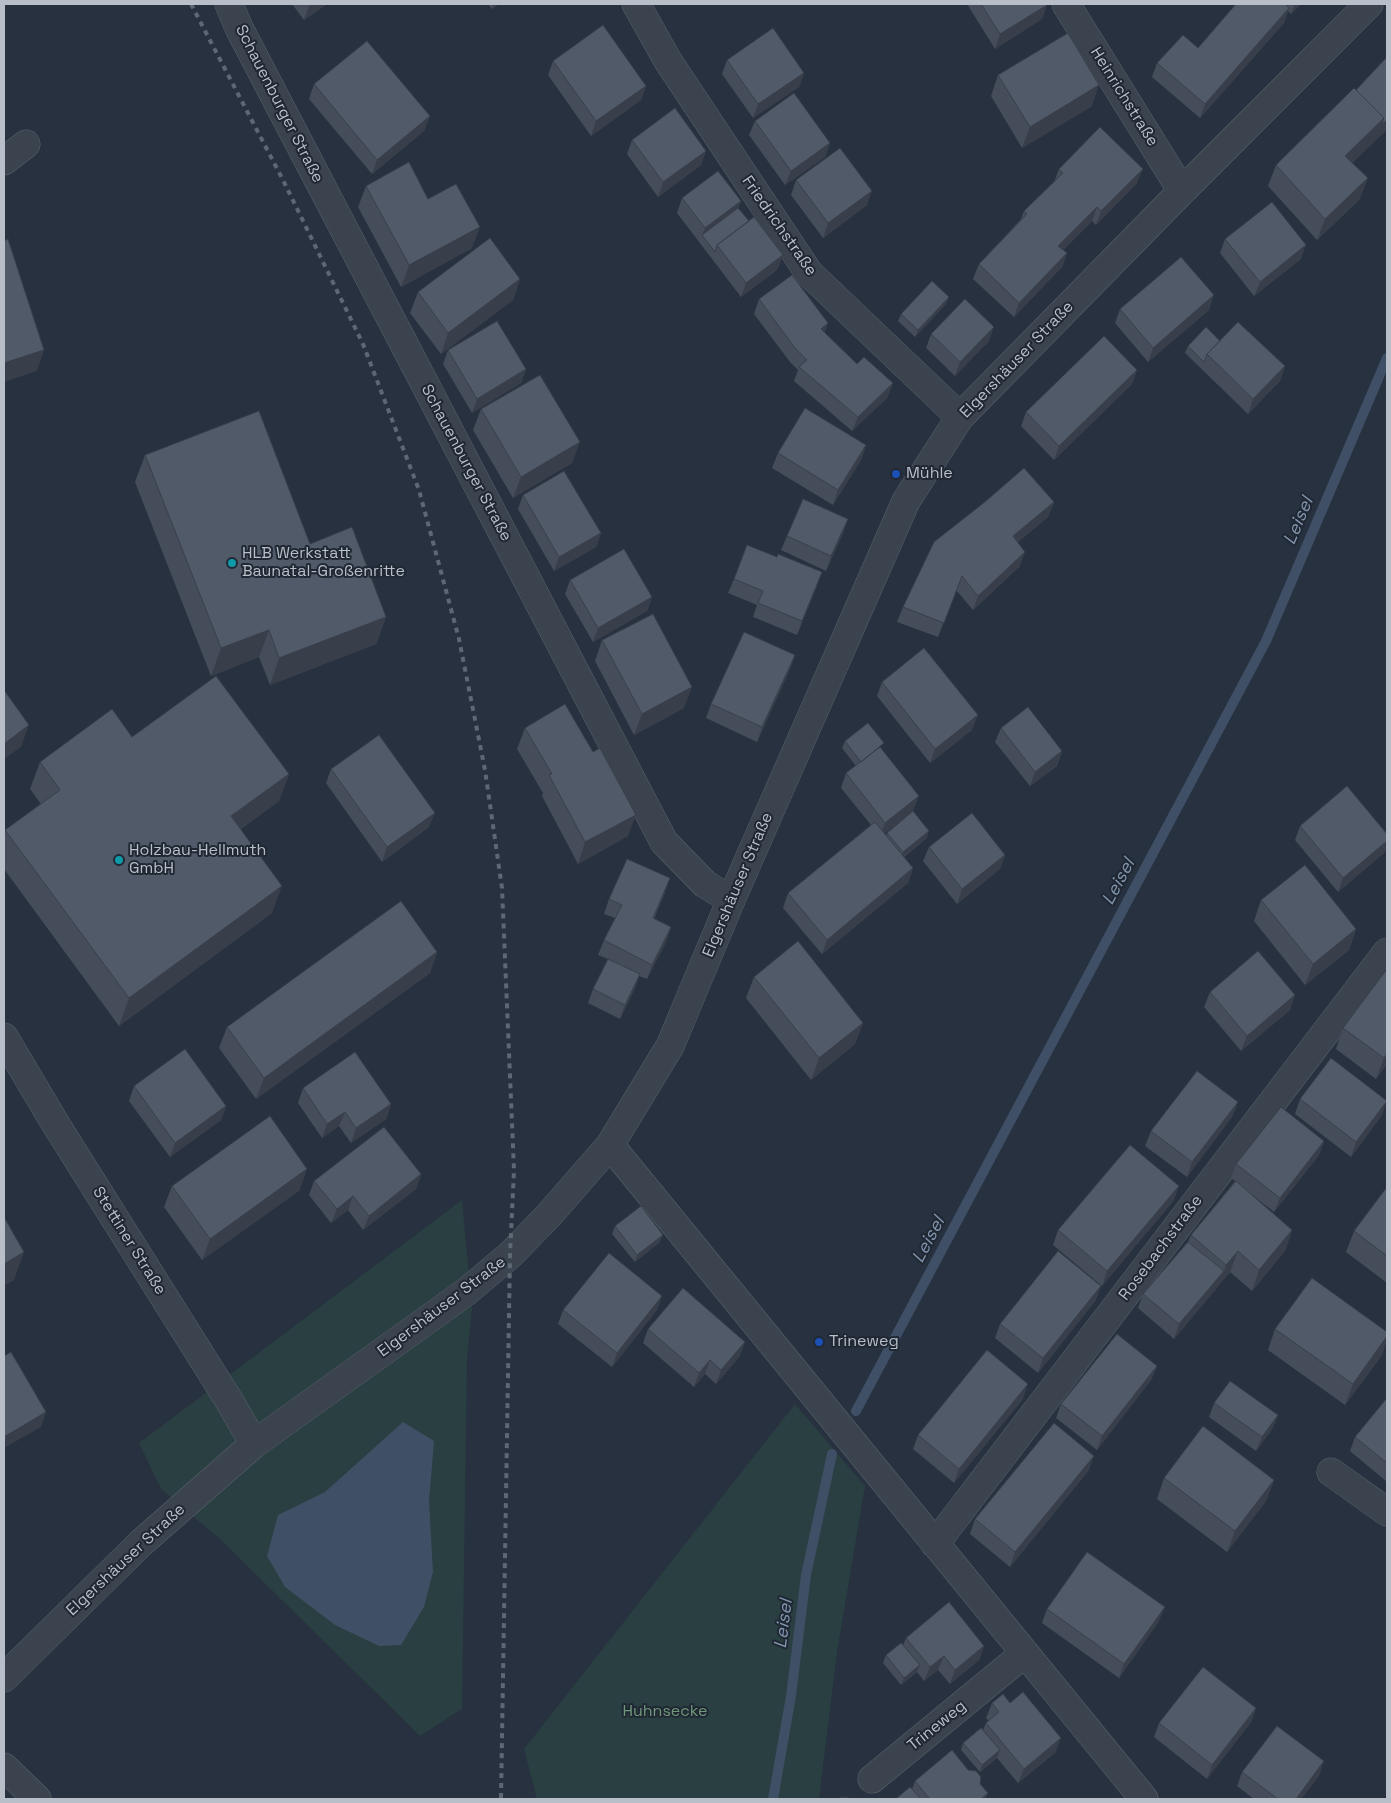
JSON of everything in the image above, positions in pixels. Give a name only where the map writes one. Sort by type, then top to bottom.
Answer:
[{"type":"street","name":"Schauenburger Straße","points":[[229,4],[239,28],[664,842],[705,884],[731,900]]},
{"type":"street","name":"Friedrichstraße","points":[[636,4],[668,62],[809,273],[960,417]]},
{"type":"street","name":"Heinrichstraße","points":[[1066,4],[1182,191]]},
{"type":"street","name":"Elgershäuser Straße","points":[[4,1678],[141,1543],[254,1444],[466,1292],[503,1261],[549,1215],[610,1145],[670,1046],[731,900],[906,501],[960,417],[1369,4]]},
{"type":"street","points":[[4,161],[26,144]]},
{"type":"street","name":"Rosebachstraße","points":[[935,1544],[1387,952]]},
{"type":"street","name":"Stettiner Straße","points":[[4,1037],[55,1123],[230,1402],[254,1444]]},
{"type":"street","points":[[610,1145],[1144,1799]]},
{"type":"street","points":[[1330,1472],[1387,1512]]},
{"type":"street","name":"Trineweg","points":[[872,1779],[1025,1654]]},
{"type":"street","points":[[4,1767],[38,1799]]},
{"type":"green space","points":[[462,1200],[472,1309],[467,1359],[462,1709],[420,1736],[220,1539],[161,1489],[139,1443]]},
{"type":"green space","name":"Huhnsecke","points":[[795,1404],[865,1486],[837,1652],[819,1799],[537,1799],[524,1749]]},
{"type":"water","points":[[403,1422],[434,1441],[429,1501],[433,1572],[424,1607],[401,1645],[379,1646],[335,1625],[285,1587],[267,1556],[278,1515],[325,1492]]},
{"type":"building","points":[[981,4],[1047,4],[1047,5],[1000,34]]},
{"type":"building","points":[[1236,4],[1285,4],[1289,8],[1205,104],[1157,63],[1183,35],[1198,48]]},
{"type":"building","points":[[603,25],[646,86],[596,121],[553,61]]},
{"type":"building","points":[[773,28],[804,73],[758,104],[727,60]]},
{"type":"building","points":[[1068,33],[1099,85],[1030,127],[998,75]]},
{"type":"building","points":[[367,41],[430,116],[377,160],[314,84]]},
{"type":"building","points":[[1387,57],[1387,120],[1382,124],[1384,118],[1356,90]]},
{"type":"building","points":[[1354,88],[1384,118],[1345,156],[1368,178],[1325,219],[1276,165]]},
{"type":"building","points":[[794,93],[830,143],[791,171],[755,121]]},
{"type":"building","points":[[675,108],[706,151],[663,182],[632,140]]},
{"type":"building","points":[[1100,127],[1143,169],[1101,211],[1097,207],[1058,246],[1067,253],[1019,303],[979,264],[1027,214],[1024,211],[1063,173],[1059,169]]},
{"type":"building","points":[[840,148],[872,191],[828,223],[796,180]]},
{"type":"building","points":[[409,162],[428,199],[456,184],[480,227],[409,265],[366,186]]},
{"type":"building","points":[[718,171],[741,201],[705,228],[682,198]]},
{"type":"building","points":[[1272,202],[1306,245],[1260,282],[1225,239]]},
{"type":"building","points":[[738,208],[749,221],[717,245],[715,252],[702,235]]},
{"type":"building","points":[[754,217],[783,255],[746,283],[717,245]]},
{"type":"building","points":[[490,238],[520,279],[448,333],[418,292]]},
{"type":"building","points":[[8,239],[44,350],[4,363],[4,241]]},
{"type":"building","points":[[1181,257],[1214,295],[1153,348],[1120,309]]},
{"type":"building","points":[[792,275],[828,323],[821,329],[857,364],[864,357],[893,383],[858,417],[799,367],[807,360],[795,348],[759,299]]},
{"type":"building","points":[[932,281],[949,297],[918,330],[901,314]]},
{"type":"building","points":[[965,299],[994,327],[960,362],[931,334]]},
{"type":"building","points":[[497,321],[526,369],[477,399],[448,350]]},
{"type":"building","points":[[1238,322],[1285,366],[1253,399],[1207,354]]},
{"type":"building","points":[[1206,327],[1220,341],[1207,354],[1204,362],[1188,346]]},
{"type":"building","points":[[1104,336],[1137,370],[1059,446],[1026,412]]},
{"type":"building","points":[[540,375],[580,442],[521,477],[481,409]]},
{"type":"building","points":[[805,408],[866,445],[838,490],[778,453]]},
{"type":"building","name":"HLB Werkstatt Baunatal-Großenritte","points":[[259,411],[310,544],[352,527],[386,617],[279,658],[269,630],[221,648],[145,455]]},
{"type":"building","points":[[1024,468],[1054,502],[1013,536],[1025,552],[978,596],[962,576],[944,623],[903,607],[934,542]]},
{"type":"building","points":[[564,471],[601,533],[559,557],[523,495]]},
{"type":"building","points":[[803,499],[848,519],[831,556],[787,536]]},
{"type":"building","points":[[747,545],[777,557],[778,554],[822,572],[802,621],[758,603],[763,591],[734,579]]},
{"type":"building","points":[[624,549],[652,597],[598,628],[570,580]]},
{"type":"building","points":[[653,614],[692,687],[642,714],[602,640]]},
{"type":"building","points":[[744,632],[795,655],[762,727],[711,704]]},
{"type":"building","points":[[924,648],[978,715],[935,749],[882,682]]},
{"type":"building","name":"Holzbau-Hellmuth GmbH","points":[[216,676],[289,774],[231,816],[282,886],[129,998],[5,830],[60,790],[40,762],[112,709],[132,737]]},
{"type":"building","points":[[4,690],[29,725],[4,744]]},
{"type":"building","points":[[565,704],[593,752],[600,748],[636,815],[585,842],[549,775],[552,774],[525,728]]},
{"type":"building","points":[[1028,707],[1062,751],[1035,772],[1001,728]]},
{"type":"building","points":[[868,723],[884,743],[861,762],[845,741]]},
{"type":"building","points":[[379,735],[435,813],[387,847],[331,769]]},
{"type":"building","points":[[880,747],[919,796],[885,823],[846,773]]},
{"type":"building","points":[[1347,786],[1387,834],[1387,841],[1343,878],[1300,826]]},
{"type":"building","points":[[913,811],[929,831],[903,852],[887,833]]},
{"type":"building","points":[[972,813],[1005,855],[962,889],[929,847]]},
{"type":"building","points":[[875,822],[913,868],[827,940],[788,893]]},
{"type":"building","points":[[627,859],[670,878],[653,918],[671,927],[652,965],[604,940],[622,905],[609,899]]},
{"type":"building","points":[[1305,865],[1356,929],[1313,964],[1261,900]]},
{"type":"building","points":[[401,901],[437,952],[264,1078],[227,1027]]},
{"type":"building","points":[[798,941],[863,1023],[819,1058],[754,977]]},
{"type":"building","points":[[1258,951],[1295,995],[1247,1036],[1210,992]]},
{"type":"building","points":[[608,959],[640,974],[625,1005],[593,989]]},
{"type":"building","points":[[1387,969],[1387,1054],[1384,1058],[1343,1028]]},
{"type":"building","points":[[185,1049],[226,1106],[175,1143],[134,1086]]},
{"type":"building","points":[[355,1052],[391,1104],[356,1128],[345,1112],[327,1124],[303,1088]]},
{"type":"building","points":[[1331,1058],[1387,1101],[1356,1142],[1300,1099]]},
{"type":"building","points":[[1197,1071],[1238,1102],[1192,1162],[1151,1131]]},
{"type":"building","points":[[1281,1107],[1324,1141],[1280,1198],[1236,1164]]},
{"type":"building","points":[[270,1116],[307,1169],[210,1239],[172,1186]]},
{"type":"building","points":[[384,1127],[421,1174],[369,1216],[353,1196],[337,1209],[314,1181]]},
{"type":"building","points":[[1130,1145],[1179,1186],[1107,1271],[1058,1230]]},
{"type":"building","points":[[1236,1181],[1292,1230],[1259,1270],[1238,1251],[1226,1265],[1191,1235]]},
{"type":"building","points":[[1387,1187],[1387,1256],[1354,1231]]},
{"type":"building","points":[[641,1206],[663,1235],[637,1255],[615,1226]]},
{"type":"building","points":[[4,1217],[24,1252],[4,1264]]},
{"type":"building","points":[[1188,1242],[1224,1271],[1179,1324],[1143,1294]]},
{"type":"building","points":[[1058,1251],[1101,1286],[1043,1358],[1000,1324]]},
{"type":"building","points":[[609,1253],[662,1296],[617,1353],[563,1310]]},
{"type":"building","points":[[1312,1278],[1387,1332],[1387,1336],[1353,1384],[1275,1329]]},
{"type":"building","points":[[683,1288],[745,1342],[721,1370],[710,1360],[699,1373],[648,1329]]},
{"type":"building","points":[[1117,1334],[1157,1366],[1102,1436],[1061,1404]]},
{"type":"building","points":[[987,1350],[1028,1384],[959,1469],[918,1435]]},
{"type":"building","points":[[11,1352],[46,1412],[4,1437],[4,1356]]},
{"type":"building","points":[[1230,1381],[1278,1415],[1262,1437],[1214,1403]]},
{"type":"building","points":[[1387,1398],[1387,1463],[1355,1437]]},
{"type":"building","points":[[1054,1423],[1094,1456],[1015,1552],[975,1519]]},
{"type":"building","points":[[1203,1426],[1274,1480],[1235,1531],[1164,1478]]},
{"type":"building","points":[[1087,1552],[1165,1607],[1124,1664],[1047,1609]]},
{"type":"building","points":[[949,1602],[984,1646],[955,1670],[944,1656],[930,1667],[906,1638]]},
{"type":"building","points":[[901,1643],[920,1665],[904,1678],[886,1655]]},
{"type":"building","points":[[1203,1667],[1256,1708],[1212,1765],[1159,1723]]},
{"type":"building","points":[[1023,1692],[1061,1738],[1024,1769],[986,1723],[999,1712],[992,1703],[1003,1694],[1010,1703]]},
{"type":"building","points":[[1277,1726],[1324,1761],[1296,1799],[1278,1799],[1242,1772]]},
{"type":"building","points":[[981,1728],[1000,1750],[982,1765],[963,1743]]},
{"type":"building","points":[[952,1750],[968,1770],[976,1771],[981,1777],[980,1784],[988,1793],[981,1799],[930,1799],[915,1781]]},
{"type":"building","points":[[910,1787],[921,1799],[897,1798]]},
{"type":"building","points":[[841,1797],[857,1799],[841,1799]]},
{"type":"waterway","name":"Leisel","points":[[856,1411],[1266,641],[1387,358]]},
{"type":"waterway","name":"Leisel","points":[[773,1799],[791,1696],[806,1575],[832,1454]]},
{"type":"railway","points":[[191,4],[283,180],[363,344],[419,490],[459,639],[485,770],[502,888],[514,1170],[510,1255],[501,1799]]},
{"type":"place","name":"Mühle","points":[[896,474]]},
{"type":"place","name":"HLB Werkstatt Baunatal-Großenritte","points":[[232,563]]},
{"type":"place","name":"Holzbau-Hellmuth GmbH","points":[[119,860]]},
{"type":"place","name":"Trineweg","points":[[819,1342]]}]
